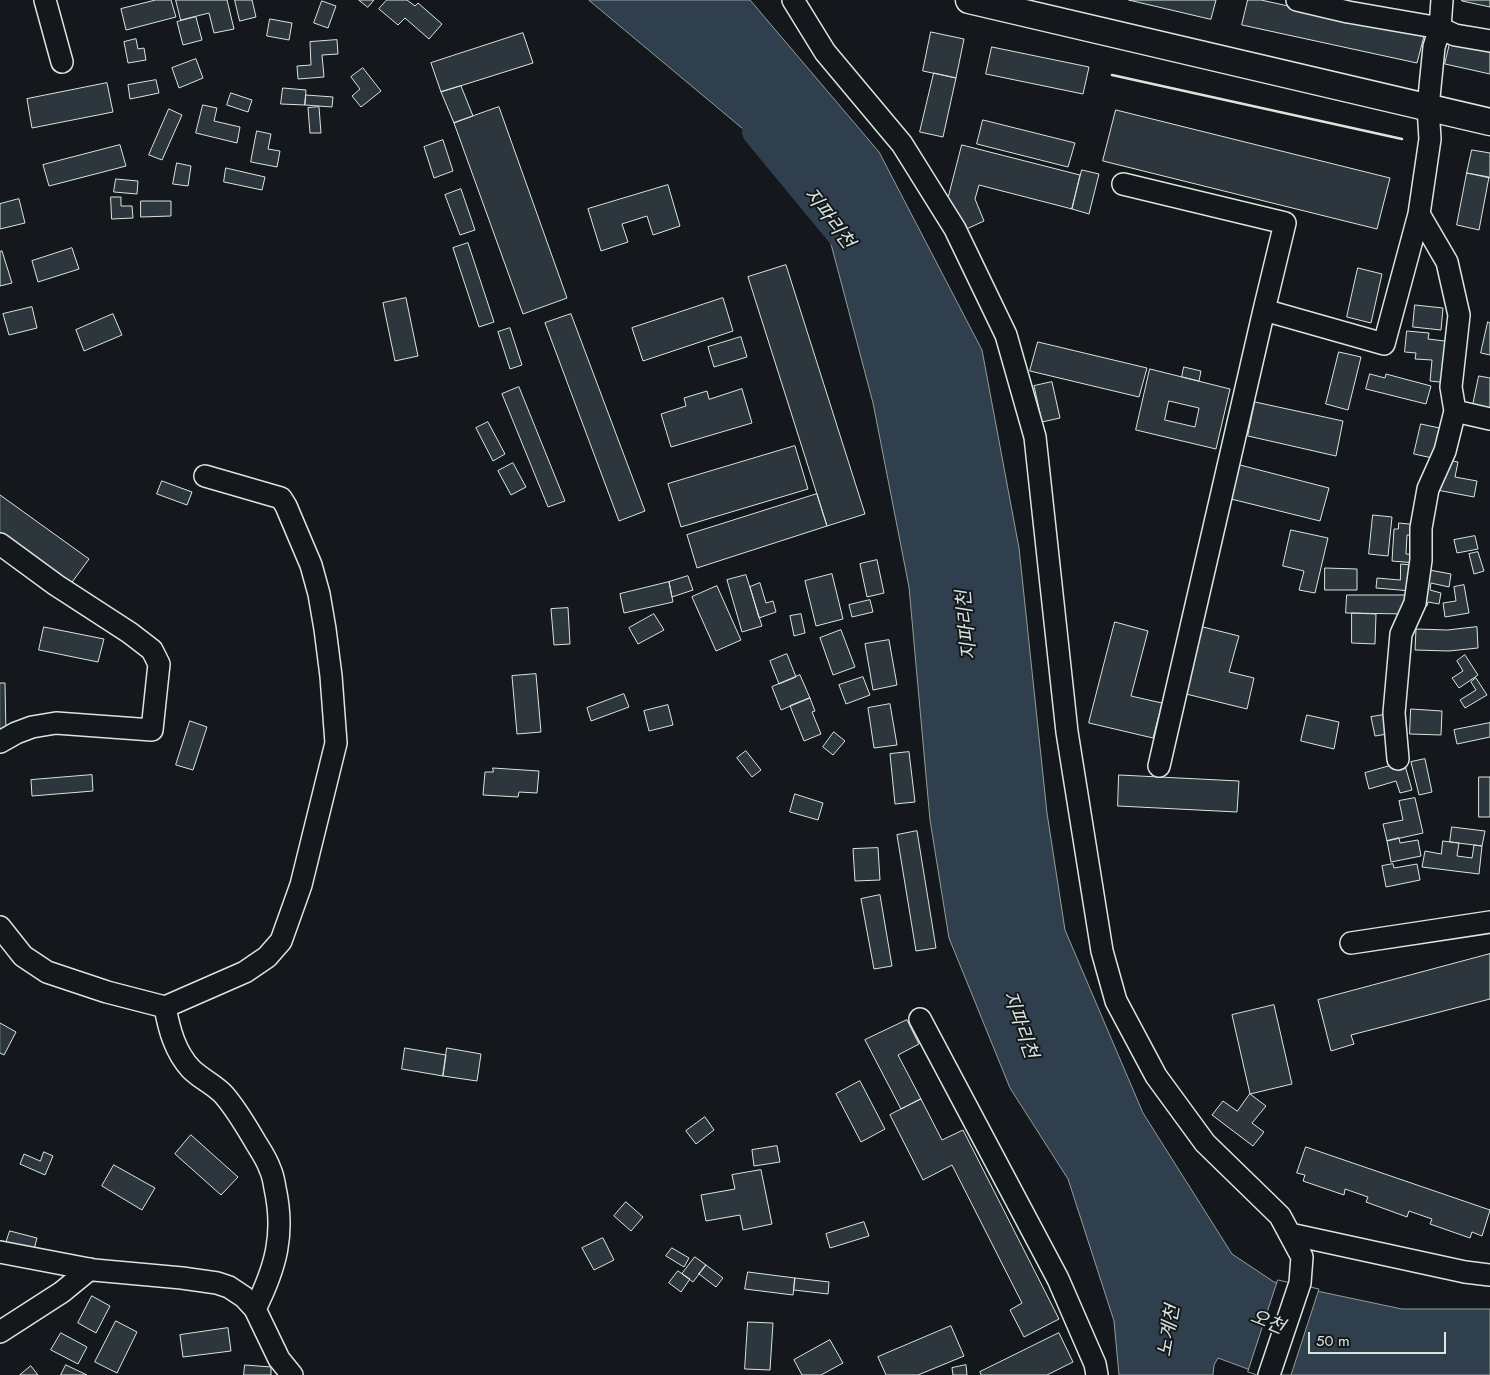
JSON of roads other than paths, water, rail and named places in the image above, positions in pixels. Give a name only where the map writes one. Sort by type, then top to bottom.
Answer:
[{"type":"main road","points":[[969,0],[1005,4],[1490,122]]},
{"type":"street","points":[[45,0],[62,62]]},
{"type":"street","points":[[793,0],[825,52],[902,144],[955,229],[1006,335],[1035,437],[1067,732],[1102,951],[1116,1001],[1156,1076],[1205,1143],[1280,1216],[1302,1257],[1300,1283],[1270,1375]]},
{"type":"street","points":[[1297,0],[1348,12],[1440,28],[1454,35],[1490,41]]},
{"type":"street","points":[[1264,310],[1384,344],[1419,214],[1430,139],[1428,107],[1434,47],[1440,28],[1442,0]]},
{"type":"street","points":[[1123,184],[1286,223],[1264,310],[1159,766]]},
{"type":"street","points":[[1398,759],[1394,713],[1401,634],[1415,603],[1421,560],[1421,528],[1428,489],[1445,451],[1456,411],[1451,387],[1459,315],[1447,262],[1419,214]]},
{"type":"street","points":[[1456,411],[1490,419]]},
{"type":"street","points":[[0,927],[23,956],[46,972],[107,992],[165,1006],[245,972],[268,957],[281,941],[301,884],[336,743],[325,629],[319,594],[311,565],[281,498],[205,476]]},
{"type":"street","points":[[0,544],[56,585],[130,633],[152,650],[159,664],[152,730],[56,722],[32,727],[0,742]]},
{"type":"street","points":[[1351,943],[1490,922]]},
{"type":"street","points":[[165,1006],[173,1039],[183,1059],[192,1069],[223,1094],[241,1116],[271,1170],[280,1209],[278,1248],[273,1268],[255,1309]]},
{"type":"street","points":[[920,1018],[1058,1279],[1095,1364],[1097,1375]]},
{"type":"street","points":[[1290,1234],[1465,1272],[1490,1275]]},
{"type":"street","points":[[0,1252],[90,1269],[217,1283],[229,1287],[244,1297],[255,1309],[279,1359],[292,1375]]},
{"type":"street","points":[[0,1332],[62,1292],[90,1269]]},
{"type":"water","points":[[589,0],[750,0],[879,152],[982,350],[1019,548],[1047,813],[1065,930],[1143,1113],[1232,1254],[1274,1282],[1402,1309],[1490,1309],[1490,1375],[1264,1375],[1218,1358],[1214,1365],[1213,1375],[1119,1375],[1114,1321],[1068,1179],[1010,1088],[949,938],[930,820],[909,587],[873,403],[817,191]]},
{"type":"waterway","name":"지파리천","points":[[758,131],[848,240]]},
{"type":"water label","name":"오천","points":[[1267,1323]]},
{"type":"water label","name":"노계천","points":[[1170,1331]]}]
